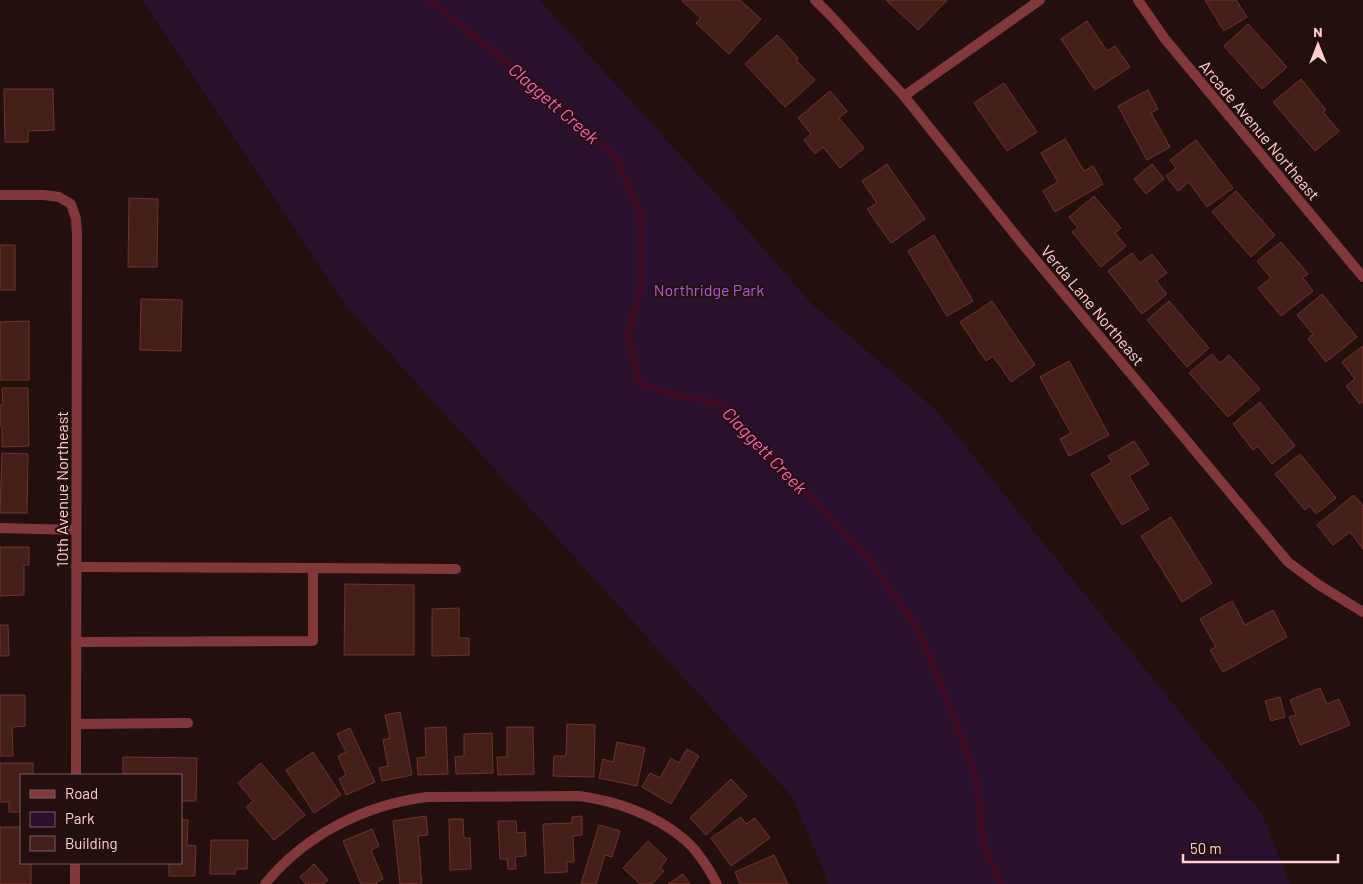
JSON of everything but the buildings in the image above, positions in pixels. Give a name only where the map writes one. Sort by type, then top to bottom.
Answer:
[{"type":"street","name":"Verda Lane Northeast","points":[[815,0],[904,96],[1025,247],[1288,562],[1301,573],[1363,612]]},
{"type":"street","points":[[904,96],[1040,0]]},
{"type":"street","name":"Arcade Avenue Northeast","points":[[1138,0],[1165,39],[1363,277]]},
{"type":"street","name":"10th Avenue Northeast","points":[[0,194],[60,197],[71,204],[76,219],[76,774]]},
{"type":"street","points":[[0,528],[76,530]]},
{"type":"street","points":[[76,567],[456,568]]},
{"type":"street","points":[[76,642],[313,641],[313,568]]},
{"type":"street","points":[[76,724],[188,722]]},
{"type":"street","points":[[265,884],[288,860],[327,830],[357,815],[410,799],[427,797],[579,796],[618,804],[664,825],[686,841],[702,859],[717,884]]},
{"type":"street","points":[[75,864],[75,884]]},
{"type":"green space","name":"Northridge Park","points":[[142,0],[539,0],[715,193],[811,303],[936,410],[1262,814],[1290,884],[829,884],[793,798],[343,302]]},
{"type":"waterway","name":"Claggett Creek","points":[[429,0],[538,87],[616,158],[641,216],[641,287],[628,335],[639,383],[671,394],[722,404],[869,559],[919,631],[976,778],[984,848],[1002,884]]}]
